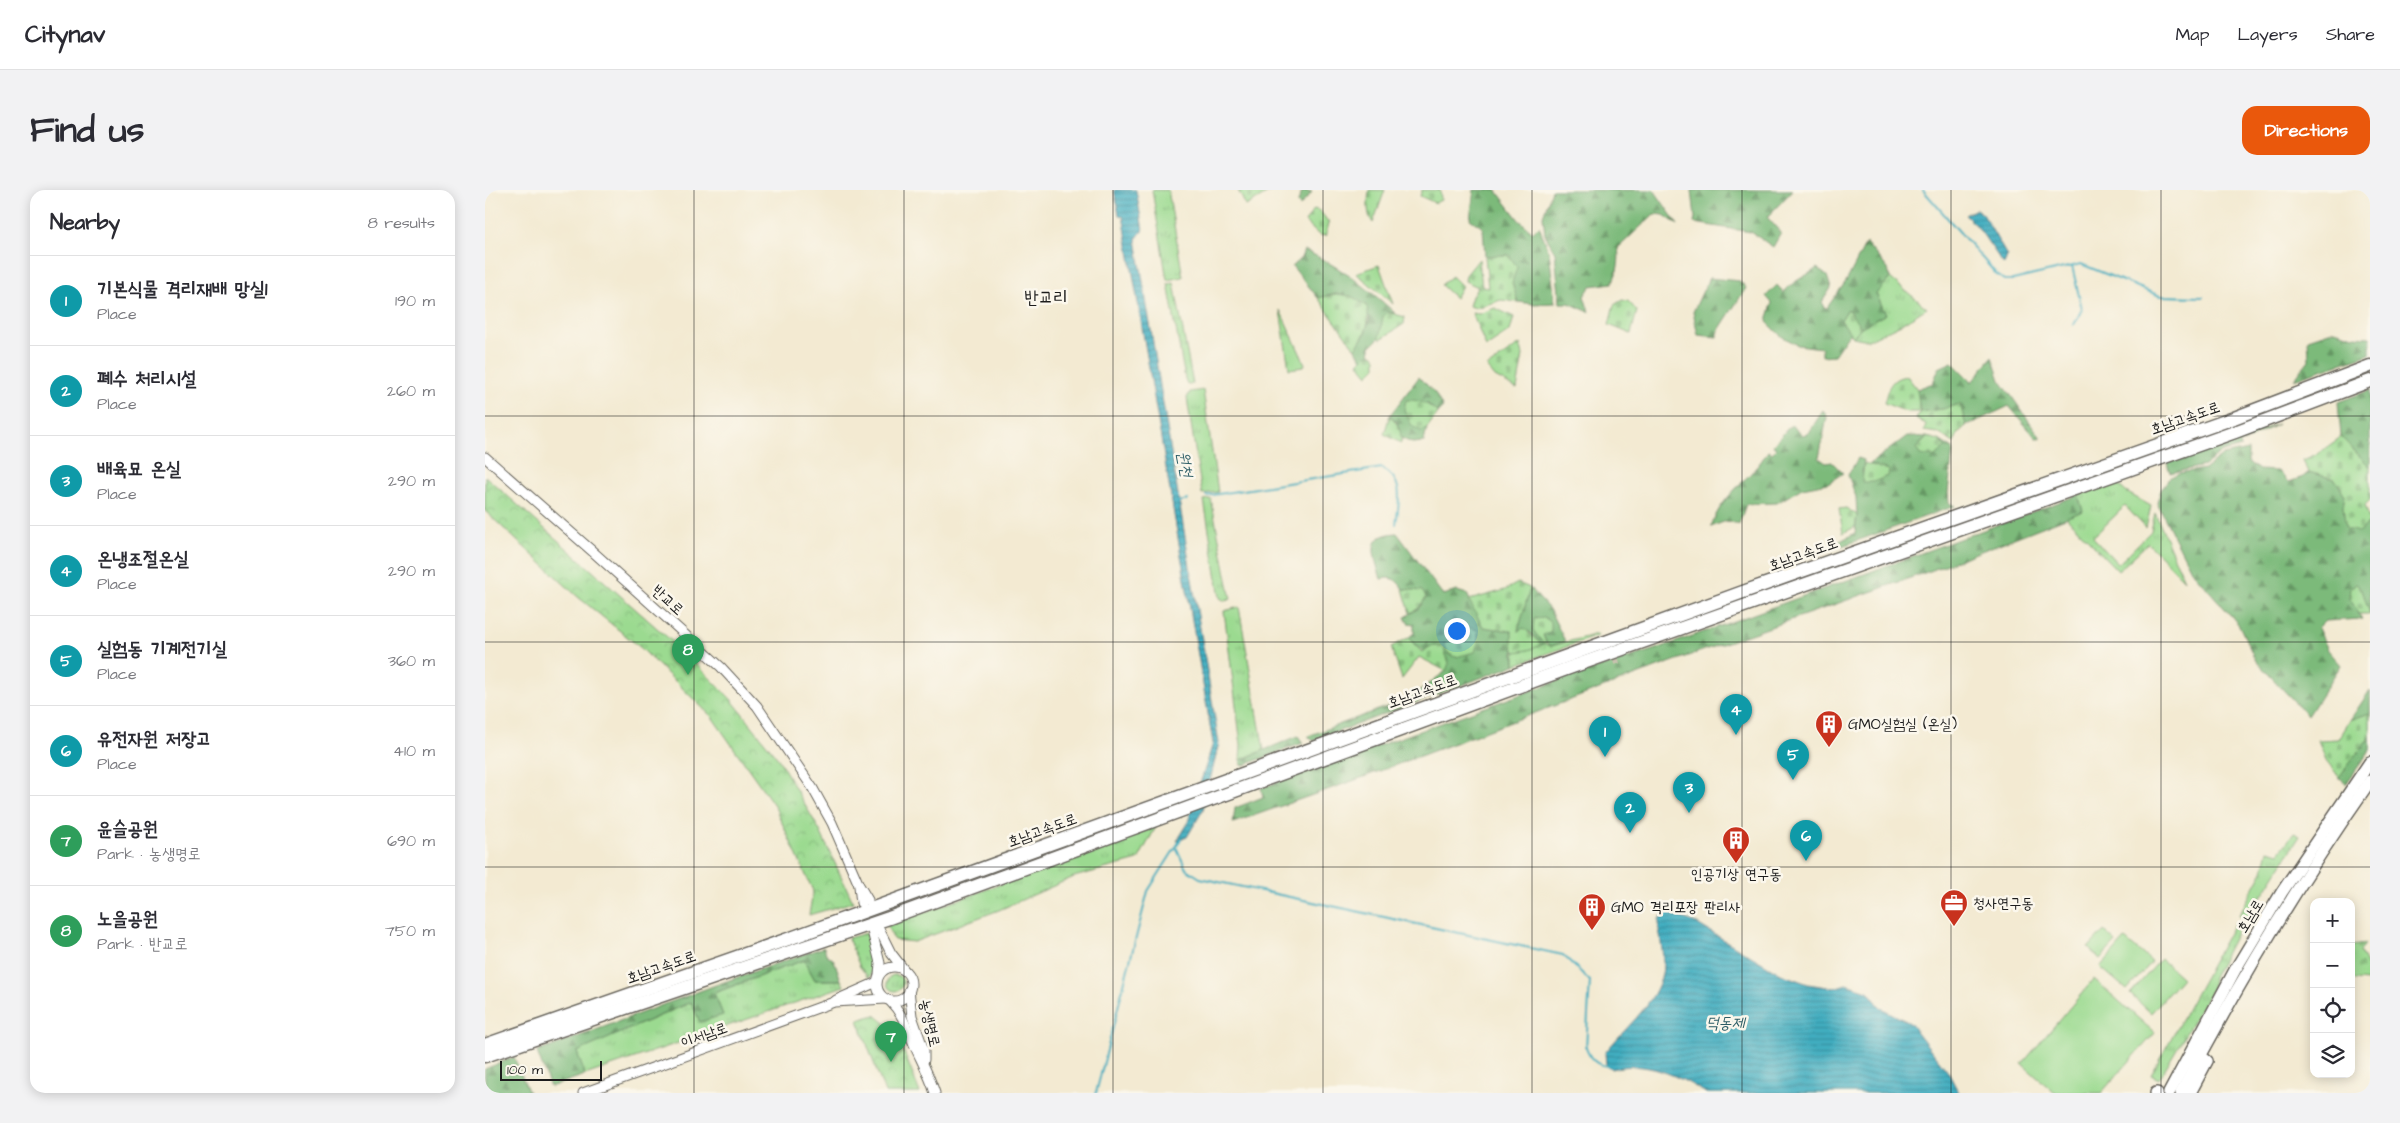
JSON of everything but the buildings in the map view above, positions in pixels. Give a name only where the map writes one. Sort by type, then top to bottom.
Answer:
[{"type":"highway","name":"호남고속도로","points":[[485,1045],[791,938],[1752,589],[2235,418],[2370,366]]},
{"type":"highway","name":"호남고속도로","points":[[485,1056],[889,918],[1560,671],[2235,432],[2370,381]]},
{"type":"highway","name":"호남로","points":[[2169,1093],[2235,970],[2282,892],[2364,783],[2370,762]]},
{"type":"highway","name":"호남로","points":[[2181,1093],[2269,933],[2344,810]]},
{"type":"highway","points":[[2190,1093],[2207,1061],[2200,1056]]},
{"type":"street","name":"반교로","points":[[485,458],[721,667],[757,706],[812,787],[832,823],[865,901]]},
{"type":"street","points":[[878,979],[880,963],[876,930],[905,971]]},
{"type":"street","points":[[878,979],[884,970],[894,967],[905,971]]},
{"type":"street","name":"농생명로","points":[[905,971],[911,981],[909,990],[912,1016],[935,1093]]},
{"type":"street","name":"농생명로","points":[[878,979],[879,992],[903,1017],[917,1051],[924,1061]]},
{"type":"street","name":"이서남로","points":[[834,1002],[840,997],[862,990],[878,979]]},
{"type":"street","name":"농생명로","points":[[888,1000],[900,1000],[909,990]]},
{"type":"street","name":"이서남로","points":[[583,1093],[834,1002],[888,1000]]},
{"type":"green space","points":[[1152,190],[1168,190],[1183,277],[1167,280]]},
{"type":"green space","points":[[1238,190],[1273,190],[1246,206]]},
{"type":"green space","points":[[1303,190],[1312,192],[1300,206],[1298,202]]},
{"type":"green space","points":[[1369,190],[1385,190],[1373,223],[1368,212]]},
{"type":"green space","points":[[1422,190],[1440,190],[1441,200],[1435,203],[1420,196]]},
{"type":"green space","points":[[1474,190],[1496,190],[1519,220],[1533,232],[1539,226],[1549,251],[1555,303],[1534,304],[1518,302],[1512,283],[1509,255],[1485,256],[1483,228],[1470,219]]},
{"type":"green space","points":[[1552,190],[1654,190],[1678,225],[1664,215],[1654,214],[1618,248],[1618,266],[1612,283],[1591,286],[1584,296],[1589,312],[1569,303],[1560,303],[1555,253],[1545,234],[1543,216]]},
{"type":"green space","points":[[1692,190],[1793,190],[1767,217],[1781,233],[1773,247],[1751,232],[1694,223]]},
{"type":"green space","points":[[1314,209],[1320,211],[1329,223],[1326,235],[1320,236],[1305,222]]},
{"type":"green space","points":[[1866,243],[1888,269],[1890,278],[1876,294],[1886,314],[1861,327],[1847,310],[1841,320],[1850,332],[1834,355],[1822,356],[1822,348],[1798,345],[1781,336],[1767,322],[1772,303],[1766,296],[1777,285],[1784,293],[1795,282],[1817,268],[1827,276],[1831,288],[1822,302],[1826,309],[1847,280]]},
{"type":"green space","points":[[1304,250],[1352,278],[1395,313],[1387,312],[1379,338],[1370,347],[1371,355],[1362,359],[1355,349],[1365,334],[1370,317],[1336,294],[1318,298],[1292,266],[1301,258]]},
{"type":"green space","points":[[1509,255],[1517,267],[1512,283],[1518,302],[1501,300],[1476,308],[1469,306],[1472,296],[1478,287],[1465,281],[1466,275],[1479,259],[1482,287],[1488,288],[1485,256]]},
{"type":"green space","points":[[1379,265],[1393,304],[1356,273]]},
{"type":"green space","points":[[1452,276],[1462,286],[1455,298],[1441,285]]},
{"type":"green space","points":[[1709,278],[1740,281],[1746,288],[1717,333],[1717,337],[1698,335],[1693,312]]},
{"type":"green space","points":[[1890,278],[1927,308],[1903,323],[1868,340],[1853,337],[1861,327],[1886,314],[1876,294]]},
{"type":"green space","points":[[1174,283],[1193,384],[1187,384],[1185,379],[1168,284]]},
{"type":"green space","points":[[1336,294],[1351,296],[1367,306],[1368,323],[1362,339],[1355,349],[1318,298]]},
{"type":"green space","points":[[1622,300],[1628,301],[1637,311],[1631,334],[1609,325],[1614,305]]},
{"type":"green space","points":[[1495,308],[1514,317],[1510,331],[1486,347],[1472,313],[1479,314]]},
{"type":"green space","points":[[1848,309],[1861,327],[1853,337],[1841,320]]},
{"type":"green space","points":[[1280,310],[1305,364],[1304,367],[1289,369]]},
{"type":"green space","points":[[1387,312],[1405,317],[1404,324],[1381,339],[1379,338],[1383,317]]},
{"type":"green space","points":[[2335,330],[2354,336],[2370,337],[2370,354],[2294,379],[2309,360],[2308,339]]},
{"type":"green space","points":[[1520,344],[1523,355],[1517,389],[1495,377],[1487,367]]},
{"type":"green space","points":[[1373,354],[1376,358],[1376,367],[1368,375],[1358,363],[1366,355]]},
{"type":"green space","points":[[1992,357],[2000,380],[2041,438],[2036,438],[2009,406],[1966,426],[1960,404],[1943,409],[1920,412],[1917,389],[1933,383],[1939,368],[1952,362],[1972,382]]},
{"type":"green space","points":[[1907,376],[1917,389],[1920,412],[1907,412],[1884,403],[1893,381]]},
{"type":"green space","points":[[1419,377],[1435,393],[1443,408],[1438,413],[1427,403],[1421,431],[1427,428],[1424,442],[1412,443],[1401,438],[1397,422],[1390,415]]},
{"type":"green space","points":[[1203,390],[1218,492],[1202,494],[1187,398],[1190,392]]},
{"type":"green space","points":[[2370,390],[2370,467],[2341,437],[2338,402]]},
{"type":"green space","points":[[1406,400],[1423,403],[1438,413],[1427,428],[1421,431],[1412,426],[1404,410]]},
{"type":"green space","points":[[1960,404],[1966,426],[1958,433],[1954,443],[1938,433],[1924,431],[1926,424],[1916,419],[1920,412],[1943,409]]},
{"type":"green space","points":[[1823,410],[1827,417],[1819,458],[1826,463],[1832,462],[1843,473],[1828,483],[1802,488],[1777,503],[1746,504],[1739,524],[1726,521],[1711,527],[1716,515],[1729,496],[1768,451],[1772,453],[1776,449],[1773,445],[1791,425],[1803,435],[1809,433]]},
{"type":"green space","points":[[1390,415],[1399,428],[1401,443],[1384,434]]},
{"type":"green space","points":[[2278,424],[2240,444],[2241,447],[2222,452],[2204,466],[2170,473],[2167,463]]},
{"type":"green space","points":[[1907,436],[1927,437],[1921,442],[1934,457],[1945,448],[1939,440],[1953,449],[1948,492],[1949,503],[1955,506],[1811,557],[1855,533],[1856,497],[1848,475],[1858,458],[1864,460],[1862,473],[1877,466],[1870,464]]},
{"type":"green space","points":[[1927,437],[1939,440],[1945,448],[1934,457],[1920,455],[1916,448]]},
{"type":"green space","points":[[2341,437],[2370,467],[2370,500],[2365,505],[2370,522],[2359,532],[2346,529],[2343,508],[2345,495],[2335,479],[2309,472],[2303,460],[2317,454]]},
{"type":"green space","points":[[2248,450],[2248,462],[2259,470],[2278,471],[2289,482],[2303,477],[2309,472],[2335,479],[2345,495],[2343,508],[2359,532],[2370,522],[2370,614],[2363,593],[2350,599],[2362,619],[2325,621],[2318,628],[2328,650],[2341,665],[2308,716],[2256,661],[2239,625],[2191,570],[2157,503],[2161,490],[2169,478],[2179,473],[2205,469],[2223,455]]},
{"type":"green space","points":[[1864,463],[1889,470],[1888,476],[1873,482],[1862,482]]},
{"type":"green space","points":[[485,476],[683,651],[731,699],[779,760],[820,831],[853,902],[809,915],[813,891],[774,805],[712,717],[641,648],[578,597],[485,511]]},
{"type":"green space","points":[[2116,483],[2126,492],[2151,506],[2146,528],[2125,506],[2093,537],[2118,564],[2151,531],[2155,513],[2184,580],[2148,543],[2118,571],[2066,517],[2083,511],[2078,495]]},
{"type":"green space","points":[[2078,495],[2083,511],[1930,571],[1685,657],[1361,778],[1233,823],[1235,808],[1263,797],[1261,788],[1566,678],[1659,648]]},
{"type":"green space","points":[[1211,499],[1231,599],[1225,601],[1220,598],[1204,500]]},
{"type":"green space","points":[[1846,508],[1857,515],[1855,527],[1843,533],[1839,509]]},
{"type":"green space","points":[[1397,533],[1443,595],[1457,591],[1467,594],[1483,627],[1512,631],[1515,665],[1313,741],[1308,736],[1408,699],[1446,671],[1408,638],[1414,633],[1414,624],[1408,623],[1405,617],[1419,608],[1426,597],[1422,591],[1403,589],[1394,580],[1388,578],[1381,579],[1374,554],[1376,542],[1387,535]]},
{"type":"green space","points":[[1518,583],[1530,588],[1518,631],[1524,628],[1542,645],[1515,652],[1512,644],[1512,631],[1483,627],[1469,600],[1505,590]]},
{"type":"green space","points":[[2357,584],[2363,593],[2370,614],[2359,614],[2350,599],[2351,587]]},
{"type":"green space","points":[[1530,588],[1549,609],[1565,641],[1551,646],[1545,640],[1543,634],[1545,618],[1534,620],[1533,630],[1543,643],[1542,645],[1530,632],[1518,632]]},
{"type":"green space","points":[[1403,589],[1422,591],[1426,597],[1419,608],[1410,613]]},
{"type":"green space","points":[[1239,607],[1264,750],[1240,760],[1241,745],[1224,611]]},
{"type":"green space","points":[[1545,618],[1551,622],[1551,631],[1543,635],[1546,643],[1543,643],[1533,630],[1534,619]]},
{"type":"green space","points":[[1466,627],[1478,630],[1478,642],[1475,652],[1456,657],[1449,655],[1444,643]]},
{"type":"green space","points":[[1597,634],[1597,636],[1515,665],[1515,652],[1528,650],[1543,643],[1551,646]]},
{"type":"green space","points":[[1408,638],[1422,652],[1433,645],[1443,647],[1449,663],[1446,671],[1419,657],[1402,679],[1391,647]]},
{"type":"green space","points":[[2370,690],[2370,713],[2350,720]]},
{"type":"green space","points":[[2370,713],[2370,737],[2339,777],[2326,760],[2318,740],[2339,739],[2350,720]]},
{"type":"green space","points":[[1298,736],[1303,743],[1242,766],[1240,760]]},
{"type":"green space","points":[[2370,737],[2370,750],[2346,784],[2339,777]]},
{"type":"green space","points":[[1156,827],[1138,860],[1074,877],[999,910],[914,942],[894,940],[887,926]]},
{"type":"green space","points":[[2294,833],[2300,836],[2248,917],[2239,915],[2263,871],[2268,850],[2279,853]]},
{"type":"green space","points":[[2235,922],[2238,929],[2213,978],[2212,989],[2159,1079],[2151,1075]]},
{"type":"green space","points":[[2104,931],[2116,942],[2100,959],[2088,948]]},
{"type":"green space","points":[[867,933],[875,967],[869,978],[860,967],[848,938]]},
{"type":"green space","points":[[2125,939],[2152,962],[2127,990],[2100,967]]},
{"type":"green space","points":[[2365,944],[2360,952],[2370,972],[2370,981],[2355,980],[2355,945]]},
{"type":"green space","points":[[824,947],[826,954],[834,960],[841,980],[815,980],[804,960],[714,993],[723,1015],[700,1022],[691,1002],[577,1052],[585,1075],[550,1087],[537,1052],[721,983]]},
{"type":"green space","points":[[2161,959],[2182,978],[2151,1013],[2130,994]]},
{"type":"green space","points":[[804,960],[815,980],[841,980],[844,986],[585,1075],[576,1052],[692,1002],[723,1015],[714,993]]},
{"type":"green space","points":[[895,975],[901,977],[903,983],[901,989],[895,991],[889,989],[887,983],[889,977]]},
{"type":"green space","points":[[2094,979],[2155,1033],[2101,1093],[2055,1093],[2022,1064]]},
{"type":"green space","points":[[875,1015],[896,1032],[920,1093],[885,1093],[858,1020]]},
{"type":"green space","points":[[514,1057],[529,1093],[485,1093],[485,1069]]},
{"type":"water","points":[[1114,190],[1136,190],[1143,230],[1136,239],[1219,743],[1203,810],[1187,837],[1177,841],[1187,825],[1213,743],[1123,216],[1119,215]]},
{"type":"water","points":[[1976,209],[1983,214],[2007,256],[2004,265],[1977,226],[1965,215]]},
{"type":"water","name":"덕동제","points":[[1665,912],[1694,922],[1781,974],[1808,984],[1834,988],[1846,984],[1868,991],[1881,1008],[1910,1023],[1948,1072],[1959,1093],[1706,1093],[1684,1080],[1660,1071],[1636,1066],[1611,1069],[1606,1064],[1605,1053],[1644,1009],[1661,978],[1663,956],[1659,919]]},
{"type":"waterway","points":[[1923,190],[1997,275],[2004,280],[2013,280],[2081,264],[2160,296],[2203,297]]},
{"type":"waterway","points":[[2072,266],[2082,309],[2074,325]]},
{"type":"waterway","points":[[1206,496],[1382,468],[1394,479],[1399,492],[1396,524]]},
{"type":"waterway","points":[[1178,502],[1188,500]]},
{"type":"waterway","points":[[1096,1093],[1148,891],[1181,839]]},
{"type":"waterway","points":[[1176,847],[1186,869],[1200,878],[1563,955],[1590,981],[1586,1048],[1594,1061],[1608,1066]]},
{"type":"tunnel","points":[[1614,650],[1617,664]]},
{"type":"place","name":"노을공원","points":[[688,675]]},
{"type":"place","name":"온냉조절온실","points":[[1736,735]]},
{"type":"place","name":"GMO실험실 (온실)","points":[[1829,748]]},
{"type":"place","name":"기본식물 격리재배 망실1","points":[[1605,757]]},
{"type":"place","name":"실험동 기계전기실","points":[[1793,780]]},
{"type":"place","name":"배육묘 온실","points":[[1689,813]]},
{"type":"place","name":"폐수 처리시설","points":[[1630,833]]},
{"type":"place","name":"유전자원 저장고","points":[[1806,861]]},
{"type":"place","name":"인공기상 연구동","points":[[1736,864]]},
{"type":"place","name":"청사연구동","points":[[1954,927]]},
{"type":"place","name":"GMO 격리포장 판리사","points":[[1592,931]]},
{"type":"place","name":"윤슬공원","points":[[891,1062]]},
{"type":"district","name":"반교리","points":[[1046,297]]},
{"type":"water label","name":"원천","points":[[1186,464]]}]
